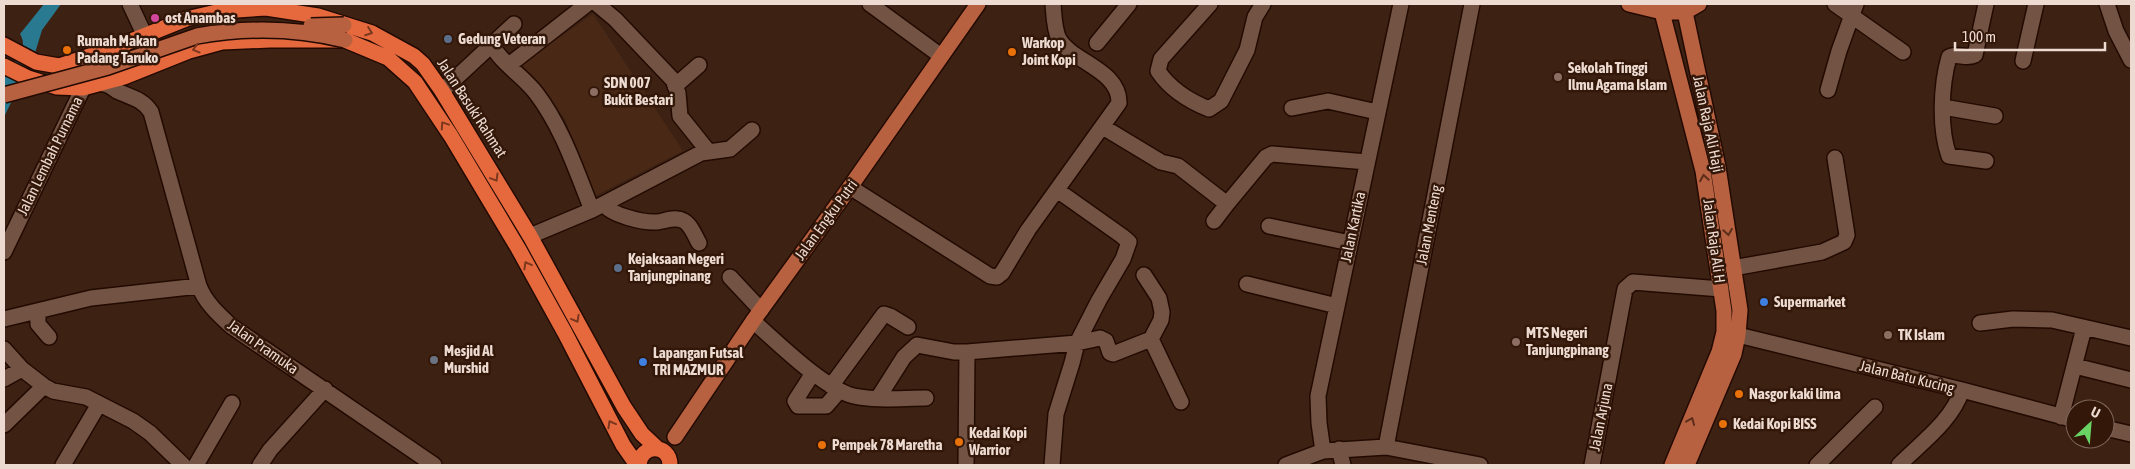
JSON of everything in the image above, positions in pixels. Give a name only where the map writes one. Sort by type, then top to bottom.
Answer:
[{"type":"highway","name":"Jalan Basuki Rahmat","points":[[7,47],[36,62],[59,66],[146,36],[186,19],[221,11],[243,9],[291,10],[318,16],[372,33],[414,56],[423,64],[442,91],[483,157],[530,236],[624,408],[642,434],[667,458]]},
{"type":"highway","points":[[4,66],[28,78],[57,87],[83,88],[103,84],[189,51],[222,42],[345,40],[388,58],[402,68],[415,82],[469,166],[565,333],[622,446],[638,465]]},
{"type":"highway","points":[[469,166],[483,157]]},
{"type":"highway","points":[[638,465],[645,451],[650,449],[667,458]]},
{"type":"main road","name":"Jalan Engku Putri","points":[[675,437],[757,316],[850,188],[978,4]]},
{"type":"main road","points":[[1629,4],[1662,12],[1685,12],[1699,4]]},
{"type":"main road","name":"Jalan Raja Ali H","points":[[1662,12],[1703,171],[1724,311],[1727,353],[1672,465]]},
{"type":"main road","name":"Jalan Raja Ali Haji","points":[[1685,12],[1718,166],[1740,310],[1738,336],[1727,353],[1687,465]]},
{"type":"main road","points":[[4,88],[88,67],[196,30],[215,26],[253,22],[318,26],[344,25]]},
{"type":"main road","points":[[4,95],[77,76],[197,36],[216,32],[280,30],[318,33],[345,40]]},
{"type":"street","points":[[130,4],[146,36]]},
{"type":"street","points":[[509,65],[587,4]]},
{"type":"street","points":[[597,4],[615,19],[673,80],[678,92],[680,116],[708,151]]},
{"type":"street","points":[[870,4],[941,56]]},
{"type":"street","points":[[850,188],[990,276],[997,277],[1002,273],[1028,230],[1119,103],[1118,92],[1100,71],[1067,48],[1060,40],[1057,33],[1053,4]]},
{"type":"street","points":[[1097,43],[1128,4]]},
{"type":"street","points":[[1210,4],[1161,59],[1158,71],[1166,82],[1194,104],[1209,109],[1221,101],[1247,50],[1255,17],[1263,4]]},
{"type":"street","name":"Jalan Kartika","points":[[1324,451],[1319,423],[1318,396],[1401,4]]},
{"type":"street","name":"Jalan Menteng","points":[[1386,446],[1472,4]]},
{"type":"street","points":[[1835,4],[1854,10],[1903,52]]},
{"type":"street","points":[[1986,4],[1975,55],[1971,57],[1952,55],[1949,57],[1942,96],[1945,144],[1949,156],[1986,160]]},
{"type":"street","points":[[2023,61],[2036,4]]},
{"type":"street","points":[[2108,4],[2116,31],[2131,60]]},
{"type":"street","points":[[1828,90],[1839,51],[1854,10]]},
{"type":"street","points":[[442,91],[514,24]]},
{"type":"street","points":[[492,45],[537,94],[552,118],[598,207],[648,222],[682,219],[690,227],[699,243]]},
{"type":"street","points":[[675,86],[699,65]]},
{"type":"street","name":"Jalan Pramuka","points":[[103,84],[108,84],[140,100],[151,112],[199,286],[208,301],[231,326],[325,389],[413,460],[434,465]]},
{"type":"street","name":"Jalan Lembah Purnama","points":[[4,252],[83,88]]},
{"type":"street","points":[[1292,108],[1328,101],[1377,112]]},
{"type":"street","points":[[1943,107],[1995,116]]},
{"type":"street","points":[[1102,127],[1161,162],[1178,166],[1227,204]]},
{"type":"street","points":[[530,236],[598,207],[708,151],[730,149],[752,130]]},
{"type":"street","points":[[1214,220],[1266,157],[1272,154],[1367,162]]},
{"type":"street","points":[[1734,268],[1822,252],[1844,242],[1847,235],[1835,158]]},
{"type":"street","points":[[1052,465],[1056,414],[1077,343],[1123,259],[1128,242],[1058,190]]},
{"type":"street","points":[[1269,226],[1350,243]]},
{"type":"street","points":[[878,398],[904,356],[917,345],[954,352],[967,352],[1077,343],[1103,338],[1110,353],[1113,354],[1151,339],[1157,330],[1162,312],[1159,298],[1144,275]]},
{"type":"street","points":[[730,277],[757,316],[813,373],[835,389],[855,396],[926,398]]},
{"type":"street","name":"Jalan Arjuna","points":[[1592,465],[1625,289],[1633,282],[1721,289]]},
{"type":"street","points":[[1247,284],[1337,306]]},
{"type":"street","points":[[4,319],[92,298],[199,286]]},
{"type":"street","points":[[38,311],[38,324],[49,337]]},
{"type":"street","points":[[813,373],[795,401],[798,406],[826,406],[884,314],[908,327]]},
{"type":"street","points":[[1980,323],[2013,319],[2052,320],[2131,338]]},
{"type":"street","points":[[2071,399],[2075,366],[2084,328]]},
{"type":"street","name":"Jalan Batu Kucing","points":[[1738,336],[1962,390],[2065,418]]},
{"type":"street","points":[[1151,339],[1181,402]]},
{"type":"street","points":[[4,349],[22,369],[44,386],[52,391],[86,397],[117,412],[150,433],[183,465]]},
{"type":"street","points":[[966,465],[967,352]]},
{"type":"street","points":[[2075,366],[2131,380]]},
{"type":"street","points":[[4,379],[22,369]]},
{"type":"street","points":[[4,425],[44,386]]},
{"type":"street","points":[[260,465],[270,450],[325,389]]},
{"type":"street","points":[[1899,465],[1947,418],[1959,400],[1962,390]]},
{"type":"street","points":[[196,465],[232,403]]},
{"type":"street","points":[[63,465],[99,404]]},
{"type":"street","points":[[1817,465],[1875,407]]},
{"type":"street","points":[[2115,430],[2131,434]]},
{"type":"street","points":[[667,458],[675,437]]},
{"type":"street","points":[[1286,465],[1324,451],[1386,446],[1480,465]]},
{"type":"street","points":[[1339,449],[1343,465]]},
{"type":"shaded area","name":"SDN 007 Bukit Bestari","points":[[593,14],[683,151],[593,197],[565,119],[521,64]]},
{"type":"water","points":[[44,4],[61,4],[42,30],[35,53],[4,117],[3,85],[6,75],[23,46],[20,34]]},
{"type":"place","name":"ost Anambas","points":[[155,18]]},
{"type":"place","name":"Gedung Veteran","points":[[448,39]]},
{"type":"place","name":"Rumah Makan Padang Taruko","points":[[67,50]]},
{"type":"place","name":"Warkop Joint Kopi","points":[[1012,52]]},
{"type":"place","name":"Sekolah Tinggi Ilmu Agama Islam","points":[[1558,77]]},
{"type":"place","name":"SDN 007 Bukit Bestari","points":[[594,92]]},
{"type":"place","name":"Kejaksaan Negeri Tanjungpinang","points":[[618,268]]},
{"type":"place","name":"Supermarket","points":[[1764,302]]},
{"type":"place","name":"TK Islam","points":[[1888,335]]},
{"type":"place","name":"MTS Negeri Tanjungpinang","points":[[1516,342]]},
{"type":"place","name":"Mesjid Al Murshid","points":[[434,360]]},
{"type":"place","name":"Lapangan Futsal TRI MAZMUR","points":[[643,362]]},
{"type":"place","name":"Nasgor kaki lima","points":[[1739,394]]},
{"type":"place","name":"Kedai Kopi BISS","points":[[1723,424]]},
{"type":"place","name":"Kedai Kopi Warrior","points":[[959,442]]},
{"type":"place","name":"Pempek 78 Maretha","points":[[822,445]]}]
